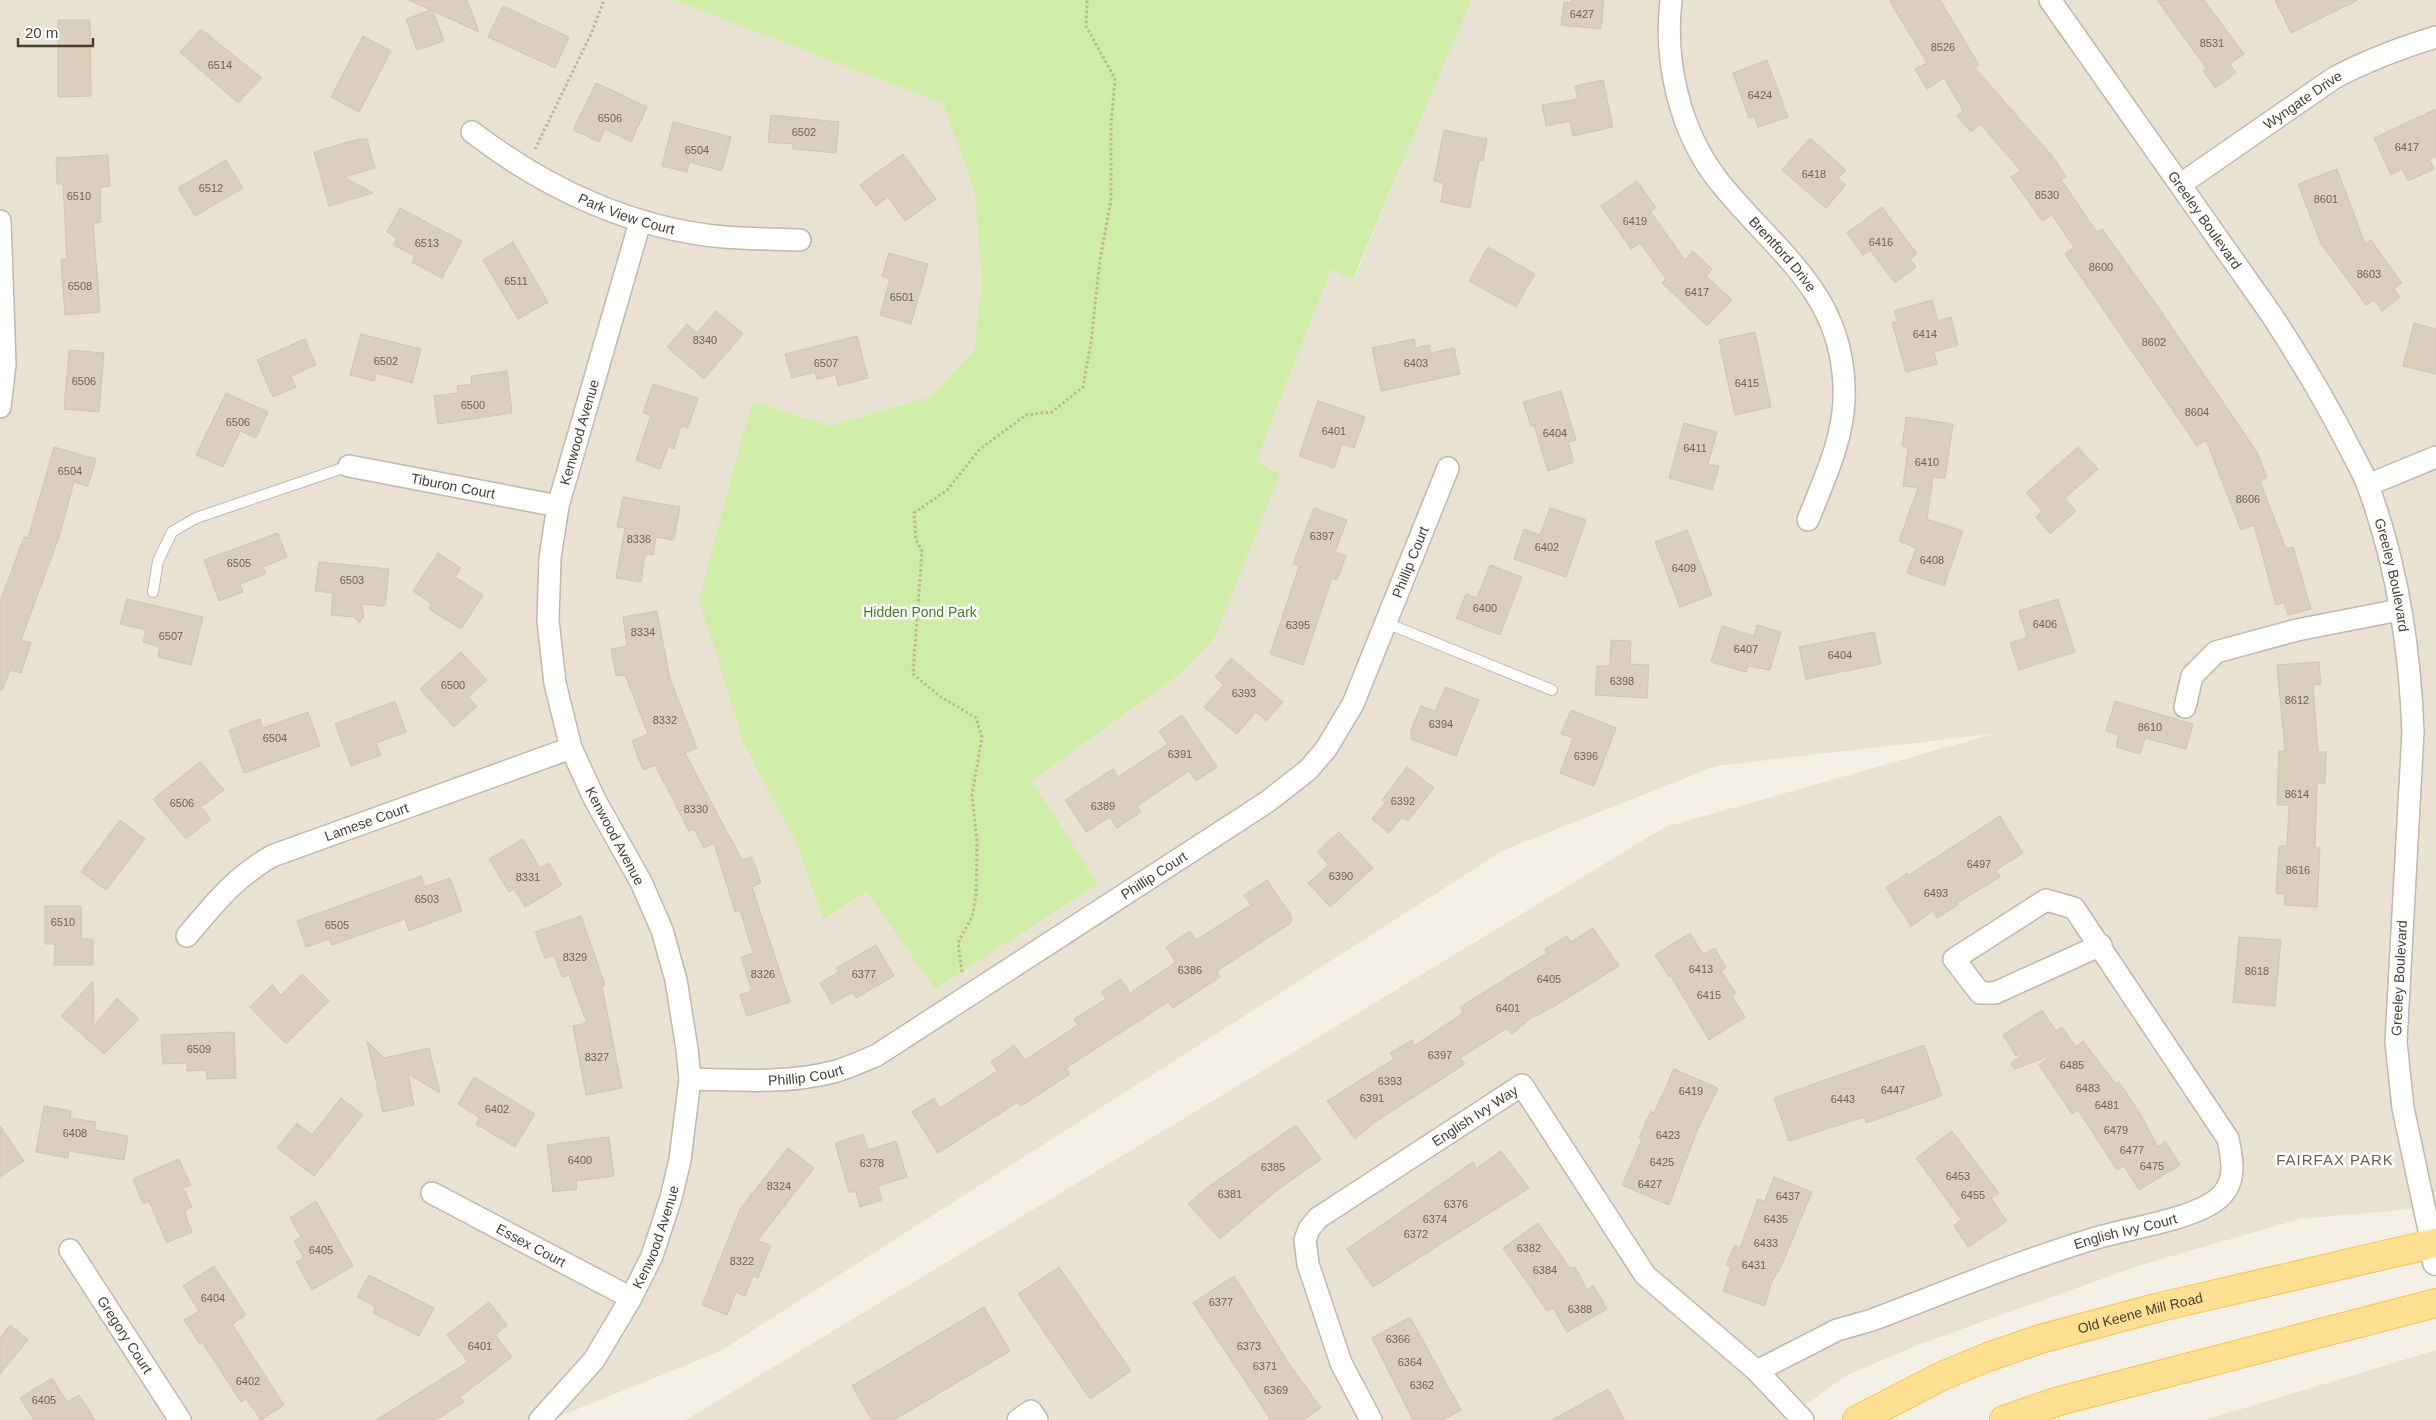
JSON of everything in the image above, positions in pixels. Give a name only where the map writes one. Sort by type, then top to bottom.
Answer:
[{"type":"main road","name":"Old Keene Mill Road","points":[[1857,1420],[1942,1376],[1988,1357],[2040,1339],[2156,1308],[2434,1249]]},
{"type":"main road","points":[[2004,1420],[2069,1398],[2436,1303]]},
{"type":"street","name":"Brentford Drive","points":[[1671,0],[1669,32],[1671,63],[1683,114],[1691,136],[1717,178],[1809,282],[1825,309],[1837,342],[1844,386],[1841,423],[1833,457],[1808,520]]},
{"type":"street","name":"Greeley Boulevard","points":[[2050,0],[2302,361],[2327,404],[2368,485],[2391,561],[2411,684],[2413,732],[2396,1042],[2403,1108],[2434,1249]]},
{"type":"street","name":"Wyngate Drive","points":[[2180,184],[2334,78],[2372,60],[2436,37]]},
{"type":"street","name":"Park View Court","points":[[472,132],[525,169],[570,193],[640,222],[723,237],[800,240]]},
{"type":"street","points":[[0,221],[5,364],[0,407]]},
{"type":"street","name":"Kenwood Avenue","points":[[540,1420],[594,1360],[631,1298],[652,1256],[671,1198],[680,1160],[690,1080],[688,1049],[676,980],[662,930],[641,882],[595,800],[571,748],[555,682],[548,620],[550,558],[558,506],[640,222]]},
{"type":"street","points":[[2368,485],[2436,457]]},
{"type":"street","name":"Tiburon Court","points":[[349,466],[558,506]]},
{"type":"street","name":"Phillip Court","points":[[690,1080],[768,1081],[801,1078],[835,1072],[877,1055],[1267,802],[1308,770],[1326,749],[1353,704],[1448,468]]},
{"type":"street","points":[[2185,707],[2192,676],[2216,652],[2297,630],[2399,610]]},
{"type":"street","name":"Lamese Court","points":[[187,936],[231,884],[272,856],[571,748]]},
{"type":"street","name":"English Ivy Court","points":[[1757,1372],[1837,1330],[1872,1320],[2096,1238],[2199,1210],[2221,1196],[2232,1175],[2233,1163],[2228,1139],[2101,945],[2074,908],[2046,900],[1954,959],[1980,993],[1994,994],[2101,945]]},
{"type":"street","name":"English Ivy Way","points":[[1371,1420],[1341,1363],[1308,1264],[1305,1240],[1309,1229],[1318,1218],[1522,1085],[1645,1275],[1757,1372],[1803,1420]]},
{"type":"street","name":"Essex Court","points":[[432,1193],[631,1298]]},
{"type":"street","name":"Gregory Court","points":[[70,1250],[180,1420]]},
{"type":"street","points":[[1018,1420],[1031,1412],[1037,1420]]},
{"type":"lane","points":[[152,592],[158,561],[172,532],[196,518],[349,466]]},
{"type":"lane","points":[[1386,623],[1552,690]]},
{"type":"path","points":[[525,169],[592,32],[604,0]]},
{"type":"path","points":[[966,998],[958,943],[972,917],[976,896],[977,841],[972,795],[982,737],[976,718],[941,697],[913,674],[922,551],[916,540],[914,513],[948,490],[980,450],[1026,415],[1052,412],[1083,387],[1091,342],[1100,260],[1111,200],[1111,125],[1115,79],[1086,26],[1087,0]]},
{"type":"shaded area","points":[[0,0],[673,0],[943,104],[974,190],[982,279],[974,350],[931,396],[831,426],[752,403],[745,747],[796,843],[823,919],[867,892],[1032,781],[1179,675],[1279,473],[1256,461],[1331,270],[1354,279],[1470,0],[2436,0],[2436,1207],[2300,1219],[2141,1265],[1923,1343],[1847,1375],[1785,1420],[686,1420],[1665,827],[1993,734],[1716,766],[1504,850],[719,1352],[550,1420],[0,1420]]},
{"type":"shaded area","points":[[2436,1350],[2436,1420],[2205,1420]]},
{"type":"green space","name":"Hidden Pond Park","points":[[673,0],[1471,0],[1353,279],[1331,270],[1256,461],[1280,474],[1215,637],[1179,675],[1032,781],[1098,884],[935,989],[867,892],[823,919],[796,843],[745,747],[699,599],[752,402],[831,426],[931,396],[974,350],[982,279],[974,190],[943,104]]},
{"type":"building","points":[[409,0],[467,0],[479,32],[433,11],[444,41],[417,50],[406,19],[431,10]]},
{"type":"building","points":[[1572,0],[1604,0],[1601,29],[1561,25],[1564,2],[1571,3]]},
{"type":"building","points":[[1889,0],[1940,0],[1979,65],[1975,68],[2053,157],[2066,177],[2061,180],[2097,232],[2102,229],[2156,304],[2257,452],[2267,478],[2260,481],[2286,549],[2293,547],[2311,609],[2288,615],[2284,602],[2276,605],[2254,525],[2241,530],[2206,440],[2197,446],[2065,254],[2074,247],[2052,215],[2042,221],[2011,177],[2021,171],[1980,124],[1971,132],[1957,116],[1963,110],[1944,78],[1927,89],[1915,69],[1927,63]]},
{"type":"building","points":[[2157,0],[2204,0],[2244,54],[2230,64],[2236,73],[2215,88],[2203,71],[2206,68]]},
{"type":"building","points":[[2275,0],[2358,0],[2291,33]]},
{"type":"building","points":[[503,6],[569,37],[555,68],[488,37]]},
{"type":"building","points":[[58,20],[90,20],[91,96],[58,97]]},
{"type":"building","points":[[201,29],[262,78],[238,103],[180,52]]},
{"type":"building","points":[[363,36],[391,51],[359,112],[331,97]]},
{"type":"building","points":[[1767,60],[1788,117],[1758,127],[1754,116],[1749,118],[1733,73]]},
{"type":"building","points":[[1603,80],[1613,127],[1573,136],[1570,121],[1546,126],[1542,105],[1578,99],[1575,86]]},
{"type":"building","points":[[596,83],[647,107],[631,142],[605,129],[599,142],[573,130]]},
{"type":"building","points":[[2436,109],[2436,156],[2429,159],[2434,169],[2408,181],[2402,169],[2391,175],[2374,138]]},
{"type":"building","points":[[771,115],[839,122],[836,153],[793,149],[793,144],[768,142]]},
{"type":"building","points":[[673,122],[731,137],[722,171],[689,162],[687,172],[662,166]]},
{"type":"building","points":[[1444,130],[1487,139],[1483,161],[1479,160],[1470,208],[1441,202],[1444,183],[1434,181]]},
{"type":"building","points":[[1810,138],[1846,170],[1838,178],[1846,185],[1826,208],[1782,170]]},
{"type":"building","points":[[359,139],[367,139],[375,168],[344,177],[373,193],[329,206],[314,152]]},
{"type":"building","points":[[903,154],[936,199],[905,221],[888,197],[876,206],[860,185]]},
{"type":"building","points":[[108,155],[110,186],[100,187],[101,222],[93,223],[100,312],[65,315],[61,259],[67,259],[63,184],[57,184],[56,158]]},
{"type":"building","points":[[226,160],[243,188],[195,216],[178,188]]},
{"type":"building","points":[[2337,169],[2365,244],[2371,240],[2402,283],[2394,289],[2400,297],[2382,311],[2374,300],[2366,305],[2321,244],[2298,184]]},
{"type":"building","points":[[1637,181],[1656,208],[1650,211],[1685,260],[1693,251],[1712,269],[1706,276],[1732,300],[1707,326],[1662,283],[1666,279],[1640,243],[1631,249],[1601,206]]},
{"type":"building","points":[[1882,207],[1917,254],[1910,259],[1916,267],[1895,283],[1870,250],[1863,255],[1847,233]]},
{"type":"building","points":[[400,208],[462,241],[442,278],[412,262],[415,256],[393,245],[397,238],[387,232]]},
{"type":"building","points":[[513,242],[548,302],[518,319],[483,260]]},
{"type":"building","points":[[1488,247],[1535,274],[1516,307],[1469,281]]},
{"type":"building","points":[[889,253],[928,264],[911,324],[880,315],[890,279],[882,276]]},
{"type":"building","points":[[1932,300],[1938,321],[1951,317],[1958,345],[1934,352],[1937,364],[1906,372],[1892,323],[1897,321],[1894,311]]},
{"type":"building","points":[[716,311],[743,334],[704,379],[667,347],[687,324],[697,333]]},
{"type":"building","points":[[2414,323],[2436,329],[2436,374],[2403,366]]},
{"type":"building","points":[[1755,332],[1771,407],[1735,415],[1719,340]]},
{"type":"building","points":[[361,334],[421,349],[412,383],[376,373],[374,381],[350,375]]},
{"type":"building","points":[[857,336],[868,378],[838,386],[836,375],[817,379],[815,372],[792,378],[785,354]]},
{"type":"building","points":[[305,339],[316,365],[291,376],[296,387],[273,397],[257,360]]},
{"type":"building","points":[[1414,339],[1416,348],[1429,345],[1431,353],[1454,348],[1460,374],[1381,391],[1372,348]]},
{"type":"building","points":[[69,350],[104,353],[99,412],[64,409]]},
{"type":"building","points":[[507,371],[512,413],[438,424],[434,396],[458,393],[457,386],[472,384],[471,376]]},
{"type":"building","points":[[653,384],[698,398],[688,428],[681,426],[674,449],[668,447],[660,469],[636,460],[651,415],[643,413]]},
{"type":"building","points":[[1561,391],[1576,440],[1568,442],[1574,462],[1548,471],[1534,425],[1531,426],[1523,402]]},
{"type":"building","points":[[226,393],[268,412],[256,438],[240,431],[223,467],[196,455]]},
{"type":"building","points":[[1318,401],[1365,417],[1354,448],[1342,444],[1334,468],[1299,456]]},
{"type":"building","points":[[1906,417],[1953,424],[1945,478],[1933,477],[1927,519],[1963,531],[1944,586],[1907,573],[1916,548],[1899,541],[1918,488],[1903,486],[1908,447],[1902,446]]},
{"type":"building","points":[[1684,423],[1717,432],[1708,464],[1719,466],[1712,490],[1669,478]]},
{"type":"building","points":[[54,447],[96,459],[88,486],[74,482],[60,534],[21,640],[31,643],[21,673],[10,670],[2,691],[0,690],[0,602],[24,537],[28,538]]},
{"type":"building","points":[[2078,447],[2098,469],[2065,498],[2076,511],[2050,534],[2036,517],[2042,511],[2026,493]]},
{"type":"building","points":[[623,497],[680,507],[674,540],[656,537],[653,555],[645,554],[641,582],[616,578],[625,528],[617,527]]},
{"type":"building","points":[[1314,508],[1347,520],[1335,552],[1346,556],[1337,580],[1332,578],[1303,665],[1270,654],[1299,566],[1293,564]]},
{"type":"building","points":[[1550,508],[1586,520],[1566,577],[1514,559],[1524,529],[1540,535]]},
{"type":"building","points":[[1687,530],[1712,595],[1680,607],[1655,542]]},
{"type":"building","points":[[278,533],[287,557],[263,567],[266,574],[240,584],[243,592],[219,601],[204,560]]},
{"type":"building","points":[[438,553],[461,568],[455,577],[483,595],[461,629],[429,609],[432,604],[413,591]]},
{"type":"building","points":[[319,562],[389,569],[385,606],[362,604],[364,618],[361,618],[360,623],[354,617],[331,615],[333,593],[315,591]]},
{"type":"building","points":[[1490,565],[1522,577],[1500,635],[1456,618],[1466,594],[1477,598]]},
{"type":"building","points":[[127,599],[203,617],[191,665],[158,657],[160,647],[143,642],[146,630],[120,624]]},
{"type":"building","points":[[2058,599],[2075,652],[2019,670],[2010,643],[2027,637],[2019,611]]},
{"type":"building","points":[[657,611],[670,679],[697,748],[685,753],[742,860],[752,857],[761,883],[752,887],[790,1002],[747,1016],[740,995],[752,991],[741,957],[753,953],[740,910],[735,912],[714,843],[704,848],[694,829],[689,831],[655,765],[643,770],[632,741],[648,734],[625,675],[616,676],[611,649],[627,646],[623,617]]},
{"type":"building","points":[[1757,625],[1781,632],[1770,670],[1748,666],[1746,672],[1711,662],[1722,626],[1754,636]]},
{"type":"building","points":[[1874,632],[1881,664],[1806,679],[1799,647]]},
{"type":"building","points":[[1611,640],[1631,641],[1630,664],[1649,665],[1647,698],[1595,695],[1597,666],[1610,666]]},
{"type":"building","points":[[461,652],[487,680],[468,697],[477,706],[454,727],[420,689]]},
{"type":"building","points":[[1231,658],[1283,702],[1266,721],[1256,712],[1237,734],[1204,707],[1224,685],[1215,677]]},
{"type":"building","points":[[2319,662],[2321,684],[2313,685],[2318,752],[2326,752],[2325,783],[2317,783],[2315,848],[2320,848],[2317,907],[2284,905],[2285,894],[2276,893],[2279,846],[2287,846],[2289,805],[2277,805],[2279,751],[2285,751],[2277,665]]},
{"type":"building","points":[[1446,687],[1479,700],[1456,756],[1411,739],[1411,730],[1421,706],[1435,711]]},
{"type":"building","points":[[395,701],[406,732],[376,743],[381,755],[351,766],[335,724]]},
{"type":"building","points":[[2115,701],[2193,724],[2186,749],[2145,738],[2140,754],[2116,747],[2119,735],[2106,731]]},
{"type":"building","points":[[1571,710],[1616,728],[1594,786],[1560,773],[1573,738],[1561,734]]},
{"type":"building","points":[[308,712],[320,746],[244,773],[229,730],[260,719],[263,728]]},
{"type":"building","points":[[1182,715],[1217,767],[1196,781],[1189,771],[1137,806],[1141,812],[1117,828],[1110,817],[1086,832],[1065,800],[1113,769],[1118,777],[1168,744],[1159,731]]},
{"type":"building","points":[[200,762],[224,790],[201,807],[211,819],[186,839],[153,799]]},
{"type":"building","points":[[1407,767],[1434,788],[1408,821],[1402,817],[1389,833],[1372,819],[1385,803],[1382,800]]},
{"type":"building","points":[[2000,816],[2023,853],[1996,870],[2000,877],[1957,903],[1958,905],[1937,918],[1933,911],[1911,926],[1886,888]]},
{"type":"building","points":[[120,820],[145,839],[106,890],[81,872]]},
{"type":"building","points":[[1339,832],[1373,868],[1330,907],[1308,883],[1329,865],[1317,852]]},
{"type":"building","points":[[523,839],[540,868],[549,863],[562,885],[525,907],[514,889],[509,892],[489,859]]},
{"type":"building","points":[[421,876],[425,887],[450,878],[462,911],[409,931],[405,919],[332,945],[329,939],[306,947],[297,921]]},
{"type":"building","points":[[1267,880],[1291,915],[1291,923],[1217,971],[1220,977],[1173,1008],[1168,1002],[1066,1068],[1070,1074],[1021,1106],[1018,1102],[938,1153],[912,1112],[934,1098],[940,1108],[997,1071],[991,1062],[1014,1045],[1025,1060],[1078,1025],[1074,1019],[1106,999],[1101,992],[1121,979],[1130,993],[1176,962],[1166,947],[1190,931],[1196,940],[1251,905],[1244,895]]},
{"type":"building","points":[[45,906],[81,906],[81,939],[93,939],[93,965],[54,965],[55,944],[45,944]]},
{"type":"building","points":[[581,916],[605,985],[602,986],[622,1088],[586,1095],[573,1026],[587,1023],[569,975],[562,977],[554,955],[545,958],[535,932]]},
{"type":"building","points":[[1593,928],[1619,966],[1553,1007],[1531,1018],[1512,1034],[1507,1028],[1460,1058],[1465,1064],[1375,1122],[1355,1139],[1327,1101],[1394,1059],[1390,1053],[1412,1040],[1414,1046],[1463,1013],[1460,1007],[1547,953],[1545,949],[1567,936],[1571,942]]},
{"type":"building","points":[[1690,933],[1703,954],[1715,948],[1726,968],[1721,971],[1736,993],[1732,996],[1745,1017],[1709,1040],[1670,975],[1669,977],[1655,955]]},
{"type":"building","points":[[2239,937],[2281,940],[2275,1006],[2233,1002]]},
{"type":"building","points":[[876,945],[894,976],[856,998],[853,992],[832,1004],[820,983],[839,972],[836,968]]},
{"type":"building","points":[[302,974],[329,1001],[286,1044],[250,1007],[272,985],[281,995]]},
{"type":"building","points":[[93,981],[94,1026],[117,998],[139,1019],[104,1054],[61,1016]]},
{"type":"building","points":[[2042,1010],[2056,1031],[2062,1027],[2076,1047],[2083,1041],[2116,1084],[2119,1082],[2138,1110],[2158,1147],[2165,1141],[2180,1165],[2139,1190],[2124,1166],[2117,1170],[2078,1110],[2072,1114],[2039,1065],[2052,1055],[2014,1069],[2011,1063],[2025,1053],[2016,1056],[2003,1035]]},
{"type":"building","points":[[234,1032],[236,1078],[207,1079],[206,1070],[187,1071],[187,1063],[163,1064],[161,1035]]},
{"type":"building","points":[[367,1041],[384,1058],[429,1048],[440,1093],[408,1074],[414,1105],[383,1112]]},
{"type":"building","points":[[1924,1045],[1942,1096],[1866,1123],[1864,1117],[1789,1141],[1774,1098]]},
{"type":"building","points":[[1674,1069],[1718,1088],[1697,1131],[1669,1205],[1622,1185],[1642,1139],[1639,1138],[1651,1111],[1654,1113]]},
{"type":"building","points":[[474,1077],[535,1114],[515,1147],[476,1124],[480,1118],[458,1104]]},
{"type":"building","points":[[341,1098],[363,1115],[314,1176],[277,1148],[297,1123],[312,1135]]},
{"type":"building","points":[[44,1106],[71,1111],[70,1118],[96,1122],[94,1130],[128,1136],[124,1160],[69,1151],[68,1158],[36,1152]]},
{"type":"building","points":[[1296,1125],[1321,1159],[1275,1192],[1220,1239],[1188,1204],[1208,1187]]},
{"type":"building","points":[[0,1126],[24,1161],[0,1177]]},
{"type":"building","points":[[1952,1131],[1999,1193],[1991,1198],[2007,1221],[1968,1247],[1954,1226],[1961,1219],[1916,1158]]},
{"type":"building","points":[[863,1134],[868,1150],[896,1141],[907,1177],[878,1186],[882,1200],[860,1207],[856,1192],[849,1192],[835,1143]]},
{"type":"building","points":[[609,1137],[614,1176],[576,1181],[577,1189],[553,1192],[547,1145]]},
{"type":"building","points":[[788,1148],[814,1168],[758,1240],[771,1246],[758,1278],[753,1276],[745,1296],[736,1292],[727,1315],[702,1305],[740,1209]]},
{"type":"building","points":[[1501,1151],[1529,1188],[1373,1287],[1347,1249],[1473,1162],[1476,1169]]},
{"type":"building","points":[[179,1159],[191,1185],[183,1188],[192,1207],[184,1211],[192,1232],[167,1243],[149,1201],[143,1204],[133,1179]]},
{"type":"building","points":[[1774,1177],[1812,1192],[1782,1264],[1771,1284],[1765,1306],[1723,1291],[1731,1267],[1726,1265],[1735,1245],[1740,1248],[1758,1199],[1765,1201]]},
{"type":"building","points":[[316,1201],[353,1266],[312,1290],[296,1262],[304,1258],[294,1241],[301,1237],[290,1218]]},
{"type":"building","points":[[1538,1223],[1570,1268],[1575,1267],[1587,1290],[1593,1285],[1607,1309],[1567,1332],[1553,1308],[1547,1311],[1503,1248]]},
{"type":"building","points":[[214,1266],[246,1315],[232,1324],[284,1405],[261,1420],[246,1399],[241,1402],[202,1342],[200,1344],[184,1320],[199,1311],[183,1286]]},
{"type":"building","points":[[1059,1267],[1131,1371],[1090,1399],[1018,1294]]},
{"type":"building","points":[[369,1275],[434,1308],[419,1336],[373,1313],[376,1307],[357,1297]]},
{"type":"building","points":[[1234,1276],[1290,1365],[1321,1408],[1303,1420],[1271,1420],[1193,1303]]},
{"type":"building","points":[[489,1302],[507,1325],[495,1335],[512,1357],[460,1397],[464,1402],[436,1420],[376,1420],[468,1362],[447,1335]]},
{"type":"building","points":[[984,1307],[1010,1351],[894,1420],[872,1420],[852,1386]]},
{"type":"building","points":[[1410,1317],[1461,1410],[1443,1420],[1413,1420],[1372,1338]]},
{"type":"building","points":[[10,1325],[28,1340],[0,1374],[0,1338]]},
{"type":"building","points":[[52,1378],[67,1402],[79,1395],[95,1420],[34,1420],[20,1398]]},
{"type":"building","points":[[1608,1389],[1625,1420],[1552,1420]]},
{"type":"district","name":"FAIRFAX PARK","points":[[2335,1160]]}]
